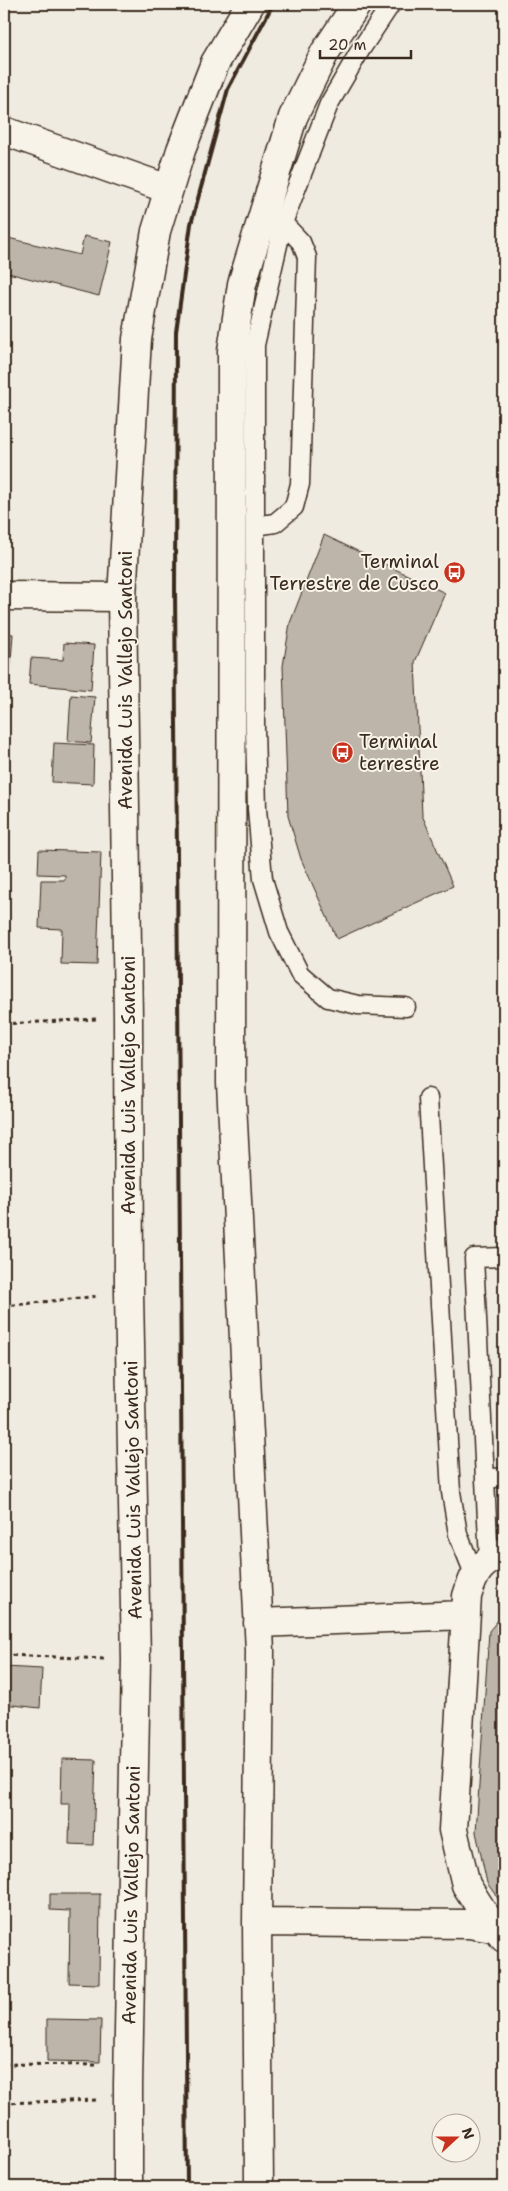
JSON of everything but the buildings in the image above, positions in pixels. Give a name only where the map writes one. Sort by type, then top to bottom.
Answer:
[{"type":"street","name":"Avenida Luis Vallejo Santoni","points":[[128,2187],[116,2084],[136,1660],[129,1293],[128,1018],[122,597],[137,339],[156,231],[168,190],[215,62],[250,4]]},
{"type":"street","points":[[259,2187],[257,1922],[258,1623],[230,1083],[232,351],[242,284],[293,117],[325,52],[357,4]]},
{"type":"street","points":[[4,131],[168,190]]},
{"type":"street","points":[[4,596],[122,597]]},
{"type":"street","points":[[489,1562],[467,1596],[453,1830],[466,1884],[485,1915],[501,1934]]},
{"type":"street","points":[[258,1623],[466,1615]]},
{"type":"street","points":[[257,1922],[469,1924],[501,1934]]},
{"type":"lane","points":[[391,4],[361,49],[329,104],[283,223],[255,345],[257,809],[263,879],[279,932],[300,974],[328,998],[358,1005],[406,1007]]},
{"type":"lane","points":[[255,526],[275,523],[294,507],[300,484],[307,257],[301,242],[283,223]]},
{"type":"lane","points":[[428,1098],[451,1492],[458,1534],[489,1562]]},
{"type":"lane","points":[[489,1562],[474,1258],[504,1257]]},
{"type":"lane","points":[[485,1479],[504,1477]]},
{"type":"path","points":[[4,1024],[128,1018]]},
{"type":"path","points":[[4,1306],[129,1293]]},
{"type":"path","points":[[4,1655],[136,1660]]},
{"type":"path","points":[[4,2064],[103,2065],[116,2084],[98,2100],[4,2103]]},
{"type":"railway","points":[[187,2187],[175,590],[176,332],[191,224],[228,89],[273,4]]},
{"type":"place","name":"Terminal Terrestre de Cusco","points":[[455,572]]},
{"type":"place","name":"Terminal terrestre","points":[[343,752]]}]
